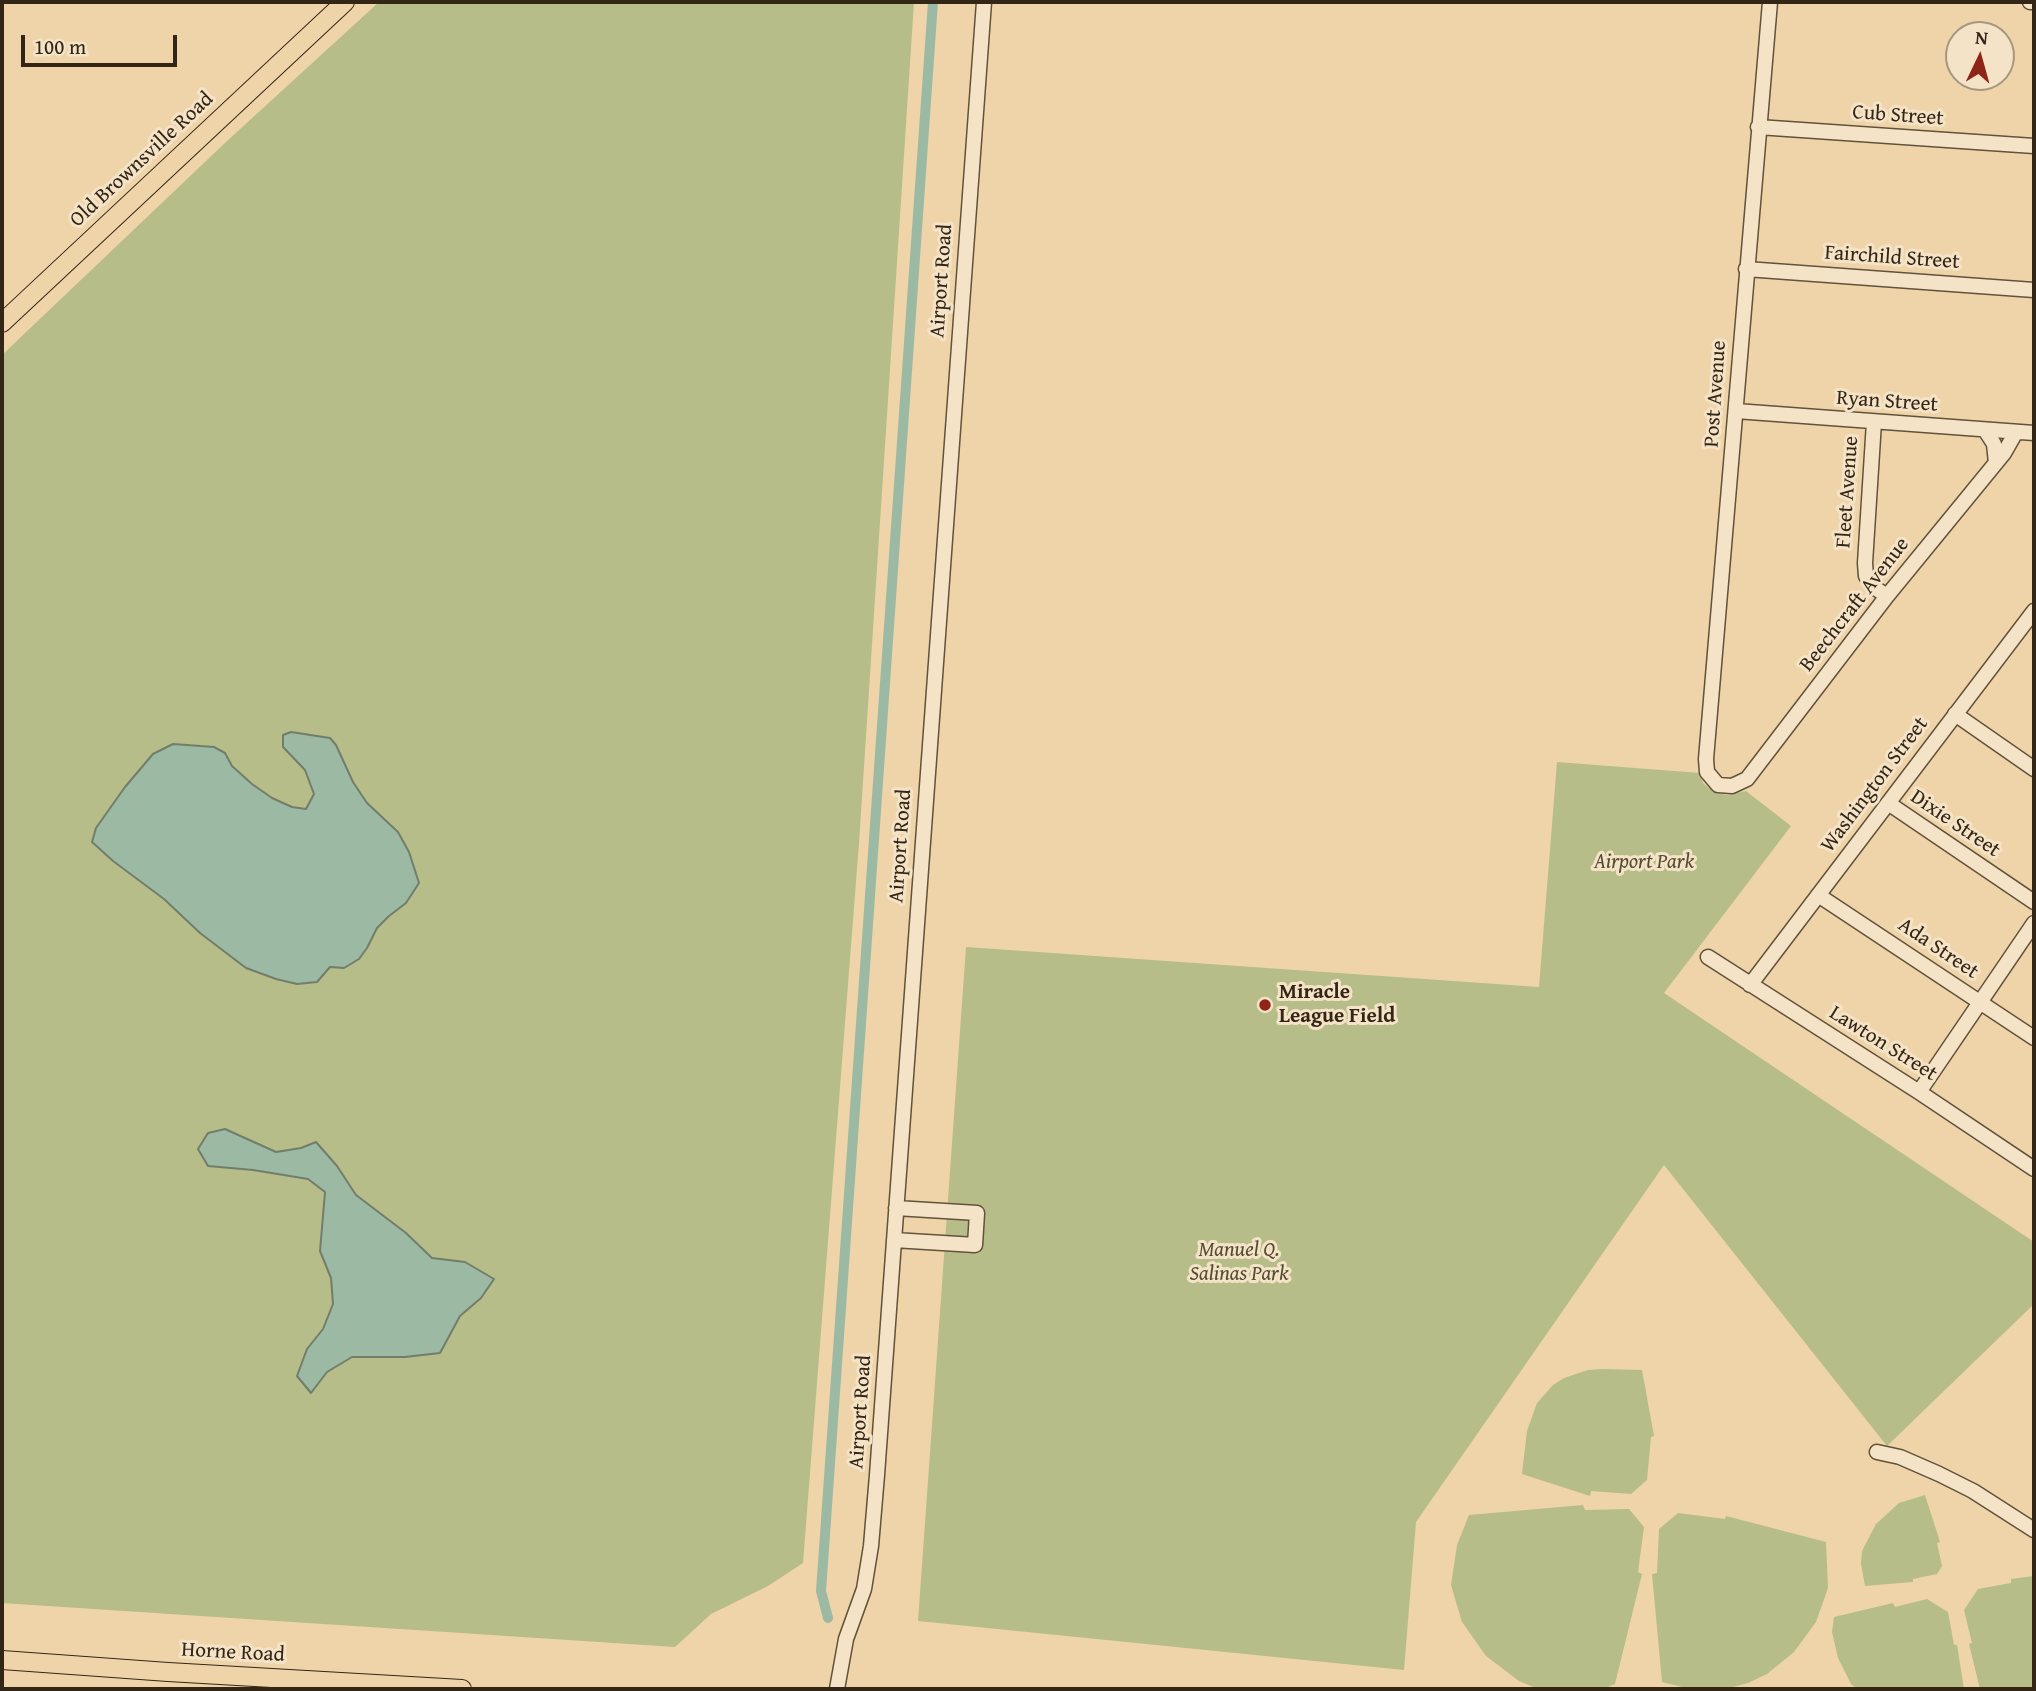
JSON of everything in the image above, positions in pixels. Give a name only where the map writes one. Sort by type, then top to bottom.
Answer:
[{"type":"main road","name":"Old Brownsville Road","points":[[2,323],[345,2]]},
{"type":"main road","name":"Horne Road","points":[[2,1660],[264,1683],[463,1689]]},
{"type":"street","name":"Airport Road","points":[[837,1689],[840,1661],[864,1589],[871,1546],[984,2]]},
{"type":"street","name":"Post Avenue","points":[[1718,785],[1707,772],[1706,759],[1770,2]]},
{"type":"street","name":"Cub Street","points":[[1758,127],[2034,146]]},
{"type":"street","name":"Fairchild Street","points":[[1746,269],[2034,290]]},
{"type":"street","name":"Ryan Street","points":[[1736,411],[2034,433]]},
{"type":"street","name":"Fleet Avenue","points":[[1874,422],[1865,564],[1866,576],[1872,586],[1887,596]]},
{"type":"street","points":[[1985,430],[1994,444],[1996,463]]},
{"type":"street","name":"Beechcraft Avenue","points":[[1718,785],[1732,786],[1747,779],[1887,596],[1996,463],[2016,432]]},
{"type":"street","name":"Washington Street","points":[[1750,985],[1955,714],[2029,627],[2034,611]]},
{"type":"street","points":[[1955,714],[2034,769]]},
{"type":"street","name":"Dixie Street","points":[[1888,803],[2034,902]]},
{"type":"street","name":"Ada Street","points":[[1818,895],[2034,1038]]},
{"type":"street","points":[[1919,1092],[2034,923]]},
{"type":"street","name":"Lawton Street","points":[[1708,957],[2034,1169]]},
{"type":"street","points":[[894,1240],[975,1245],[977,1213],[896,1208]]},
{"type":"street","points":[[1877,1451],[1900,1457],[1973,1491],[2034,1530]]},
{"type":"green space","points":[[379,2],[914,2],[859,843],[803,1563],[768,1586],[711,1614],[675,1647],[2,1603],[2,355],[227,141]]},
{"type":"green space","name":"Manuel Q. Salinas Park","points":[[1557,762],[1700,773],[1703,783],[1715,793],[1728,795],[1746,791],[1791,826],[1664,993],[2034,1242],[2034,1304],[1887,1446],[1664,1165],[1416,1522],[1404,1670],[918,1621],[966,947],[1539,987]]},
{"type":"green space","points":[[1588,1370],[1642,1370],[1654,1436],[1651,1437],[1647,1480],[1631,1494],[1591,1491],[1590,1496],[1522,1474],[1527,1431],[1537,1403],[1553,1385],[1564,1378]]},
{"type":"green space","points":[[1925,1495],[1940,1542],[1937,1543],[1942,1566],[1937,1574],[1913,1579],[1913,1582],[1865,1586],[1861,1564],[1862,1551],[1876,1524],[1899,1503]]},
{"type":"green space","points":[[1583,1505],[1585,1510],[1629,1509],[1644,1527],[1638,1572],[1642,1574],[1615,1684],[1603,1689],[1538,1689],[1519,1681],[1486,1656],[1462,1622],[1451,1585],[1457,1545],[1469,1515]]},
{"type":"green space","points":[[1678,1513],[1725,1519],[1726,1516],[1826,1542],[1828,1588],[1816,1622],[1794,1652],[1767,1674],[1725,1689],[1690,1689],[1662,1682],[1652,1574],[1657,1573],[1659,1529]]},
{"type":"green space","points":[[2034,1576],[2034,1687],[1980,1689],[1964,1610],[1978,1589],[2011,1583],[2011,1579]]},
{"type":"green space","points":[[1927,1599],[1948,1612],[1964,1689],[1857,1689],[1851,1684],[1838,1658],[1832,1632],[1834,1617],[1893,1603],[1895,1607]]},
{"type":"shaded area","points":[[291,732],[330,738],[336,745],[353,782],[367,803],[398,832],[409,852],[419,883],[406,903],[377,928],[359,959],[344,968],[330,967],[317,982],[297,984],[246,968],[92,842],[96,828],[125,787],[153,754],[173,744],[214,747],[225,753],[232,766],[272,798],[292,807],[306,809],[314,794],[305,770],[283,747],[283,735]]},
{"type":"shaded area","points":[[225,1129],[276,1152],[301,1148],[316,1142],[337,1166],[356,1195],[406,1233],[432,1258],[465,1262],[494,1279],[481,1298],[460,1316],[440,1353],[405,1357],[352,1357],[327,1372],[311,1393],[297,1376],[307,1349],[323,1329],[333,1304],[331,1278],[320,1251],[325,1192],[308,1179],[208,1166],[198,1149],[208,1133]]},
{"type":"waterway","points":[[828,1618],[821,1591],[933,2]]},
{"type":"place","name":"Miracle League Field","points":[[1265,1005]]},
{"type":"park label","name":"Airport Park","points":[[1644,863]]}]
